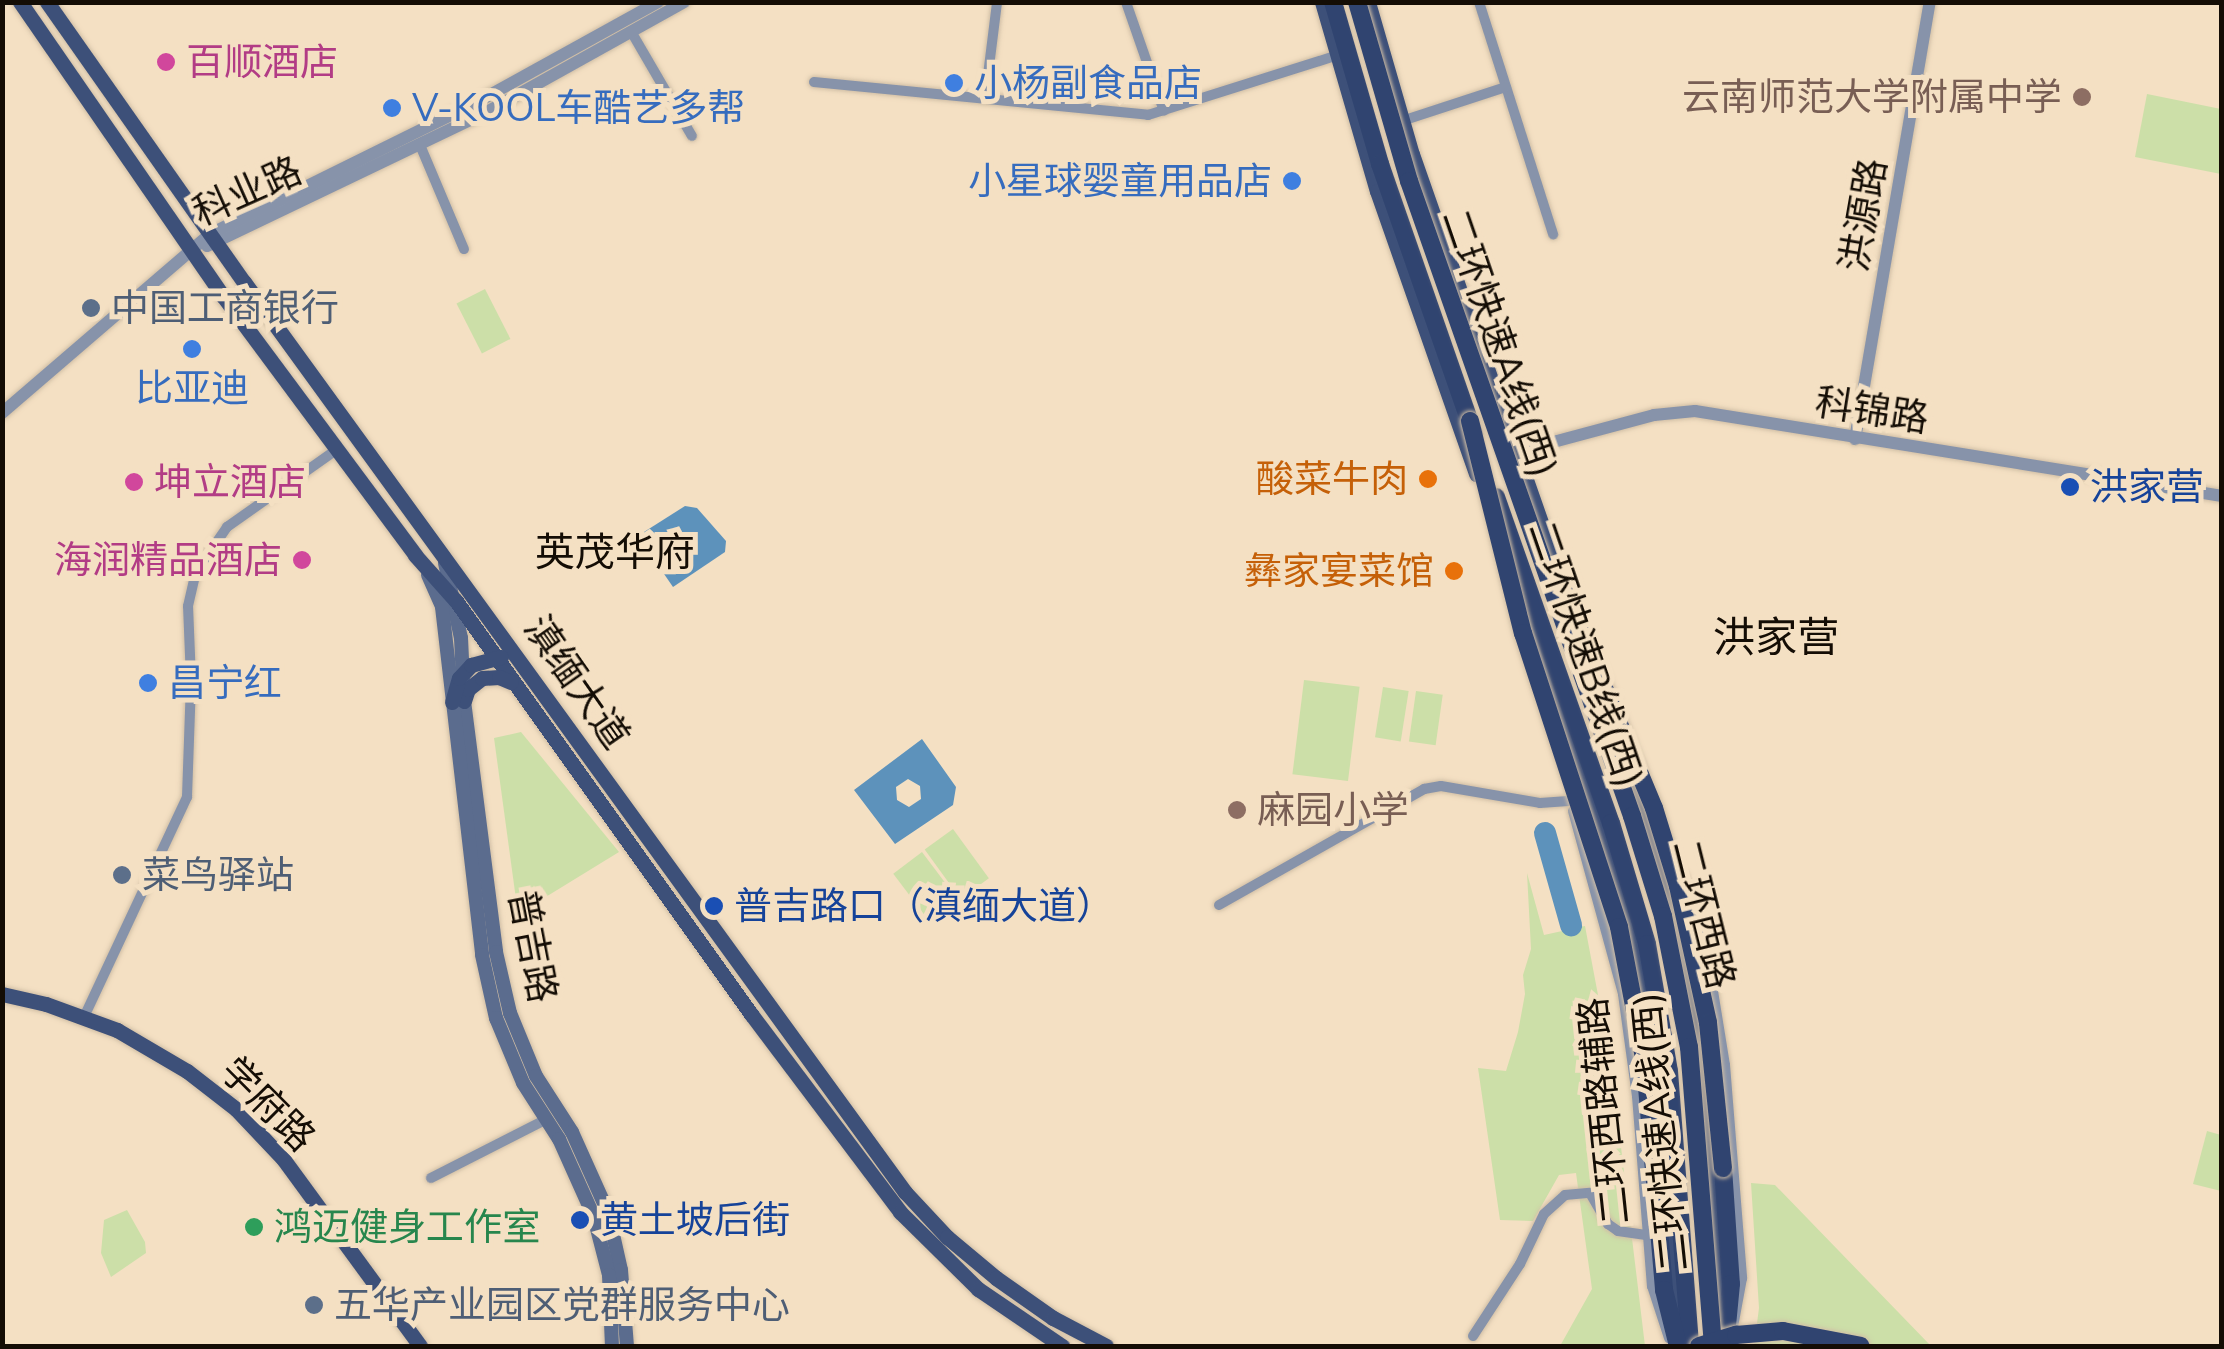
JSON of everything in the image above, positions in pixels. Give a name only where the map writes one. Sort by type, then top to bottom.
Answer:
[{"type":"highway","name":"二环快速B线(西)","points":[[1332,2],[1380,164],[1611,823],[1647,944],[1669,1071],[1690,1346]]},
{"type":"highway","name":"二环快速A线(西)","points":[[1356,2],[1398,146],[1632,816],[1669,939],[1694,1091],[1713,1346]]},
{"type":"highway","points":[[1470,422],[1527,646],[1613,904],[1645,1063],[1664,1290],[1678,1346]]},
{"type":"highway","points":[[1513,476],[1612,705],[1671,862],[1708,1022],[1730,1277],[1724,1346]]},
{"type":"highway","points":[[1699,1346],[1736,1334],[1782,1331],[1861,1346]]},
{"type":"main road","name":"滇缅大道","points":[[20,2],[190,251],[336,450],[456,601],[514,686],[900,1212],[978,1289],[1062,1346]]},
{"type":"main road","name":"滇缅大道","points":[[47,2],[214,239],[906,1192],[946,1237],[996,1278],[1053,1318],[1106,1346]]},
{"type":"main road","name":"二环西路","points":[[1322,2],[1389,227],[1627,913],[1649,1010],[1678,1346]]},
{"type":"main road","name":"二环西路","points":[[1368,2],[1402,121],[1643,812],[1677,925],[1697,1024],[1724,1346]]},
{"type":"main road","points":[[435,540],[456,601],[464,672],[458,701]]},
{"type":"main road","name":"普吉路","points":[[416,555],[442,607],[496,952],[510,1013],[536,1076],[572,1132],[608,1212],[622,1270],[627,1346]]},
{"type":"main road","points":[[464,672],[494,657],[527,669]]},
{"type":"main road","points":[[458,701],[482,678],[500,677],[514,686]]},
{"type":"main road","name":"普吉路","points":[[458,701],[485,970],[496,1018],[524,1082],[580,1180],[594,1217],[609,1275],[612,1346]]},
{"type":"main road","name":"学府路","points":[[2,994],[84,1017],[162,1054],[236,1109],[284,1160],[420,1346]]},
{"type":"street","name":"科业路","points":[[2,413],[190,251],[492,95],[658,2]]},
{"type":"street","name":"科业路","points":[[214,239],[420,146],[684,2]]},
{"type":"street","points":[[985,100],[998,2]]},
{"type":"street","points":[[1126,2],[1164,112]]},
{"type":"street","points":[[1478,2],[1554,234]]},
{"type":"street","name":"洪源路","points":[[1855,438],[1930,2]]},
{"type":"street","points":[[632,33],[692,136]]},
{"type":"street","points":[[814,82],[1148,116],[1335,56]]},
{"type":"street","points":[[1402,121],[1506,86]]},
{"type":"street","points":[[420,146],[464,249]]},
{"type":"street","name":"科锦路","points":[[1516,452],[1670,412],[1694,411],[2222,496]]},
{"type":"street","points":[[84,1017],[186,797],[191,698],[188,606],[196,572],[228,528],[336,450]]},
{"type":"street","name":"二环西路辅路","points":[[1553,692],[1571,802],[1623,994],[1637,1096],[1656,1304],[1678,1346]]},
{"type":"street","points":[[1218,905],[1424,790],[1441,786],[1540,803],[1590,798]]},
{"type":"street","points":[[430,1178],[547,1119]]},
{"type":"street","points":[[1473,1336],[1520,1264],[1544,1214],[1565,1195],[1590,1194],[1618,1231],[1648,1235]]},
{"type":"green space","points":[[2147,94],[2221,109],[2221,174],[2135,157]]},
{"type":"green space","points":[[485,289],[510,339],[482,353],[456,304]]},
{"type":"green space","points":[[1304,680],[1360,687],[1348,781],[1292,774]]},
{"type":"green space","points":[[1383,687],[1409,691],[1401,741],[1375,737]]},
{"type":"green space","points":[[1416,691],[1443,695],[1436,745],[1409,742]]},
{"type":"green space","points":[[521,732],[619,852],[518,914],[494,738]]},
{"type":"green space","points":[[953,829],[989,878],[961,899],[925,850]]},
{"type":"green space","points":[[922,852],[958,900],[929,922],[893,874]]},
{"type":"green space","points":[[1527,873],[1544,935],[1585,926],[1611,1064],[1645,1346],[1560,1346],[1592,1289],[1576,1173],[1559,1175],[1533,1221],[1500,1220],[1478,1068],[1506,1071],[1518,1032],[1525,994],[1523,975],[1531,949]]},
{"type":"green space","points":[[2207,1131],[2221,1135],[2221,1191],[2193,1184]]},
{"type":"green space","points":[[1751,1183],[1775,1185],[1931,1346],[1754,1346],[1759,1308]]},
{"type":"green space","points":[[127,1210],[145,1242],[146,1253],[111,1277],[101,1253],[104,1220]]},
{"type":"water","points":[[685,506],[697,508],[726,541],[725,552],[673,587],[642,542],[644,532]]},
{"type":"water","points":[[922,739],[956,787],[953,805],[895,844],[854,790]],"holes":[[[908,779],[920,786],[921,799],[909,807],[897,800],[896,787]]]},
{"type":"waterway","points":[[1545,833],[1571,925]]},
{"type":"place","name":"百顺酒店","points":[[166,62]]},
{"type":"place","name":"小杨副食品店","points":[[954,83]]},
{"type":"place","name":"云南师范大学附属中学","points":[[2082,97]]},
{"type":"place","name":"V-KOOL车酷艺多帮","points":[[392,108]]},
{"type":"place","name":"小星球婴童用品店","points":[[1292,181]]},
{"type":"place","name":"中国工商银行","points":[[91,308]]},
{"type":"place","name":"比亚迪","points":[[192,349]]},
{"type":"place","name":"酸菜牛肉","points":[[1428,479]]},
{"type":"place","name":"坤立酒店","points":[[134,482]]},
{"type":"place","name":"洪家营","points":[[2070,487]]},
{"type":"place","name":"海润精品酒店","points":[[302,560]]},
{"type":"place","name":"彝家宴菜馆","points":[[1454,571]]},
{"type":"place","name":"昌宁红","points":[[148,683]]},
{"type":"place","name":"麻园小学","points":[[1237,810]]},
{"type":"place","name":"菜鸟驿站","points":[[122,875]]},
{"type":"place","name":"普吉路口（滇缅大道）","points":[[714,906]]},
{"type":"place","name":"黄土坡后街","points":[[580,1220]]},
{"type":"place","name":"鸿迈健身工作室","points":[[254,1227]]},
{"type":"place","name":"五华产业园区党群服务中心","points":[[314,1305]]},
{"type":"district","name":"英茂华府","points":[[615,551]]},
{"type":"district","name":"洪家营","points":[[1776,637]]}]
